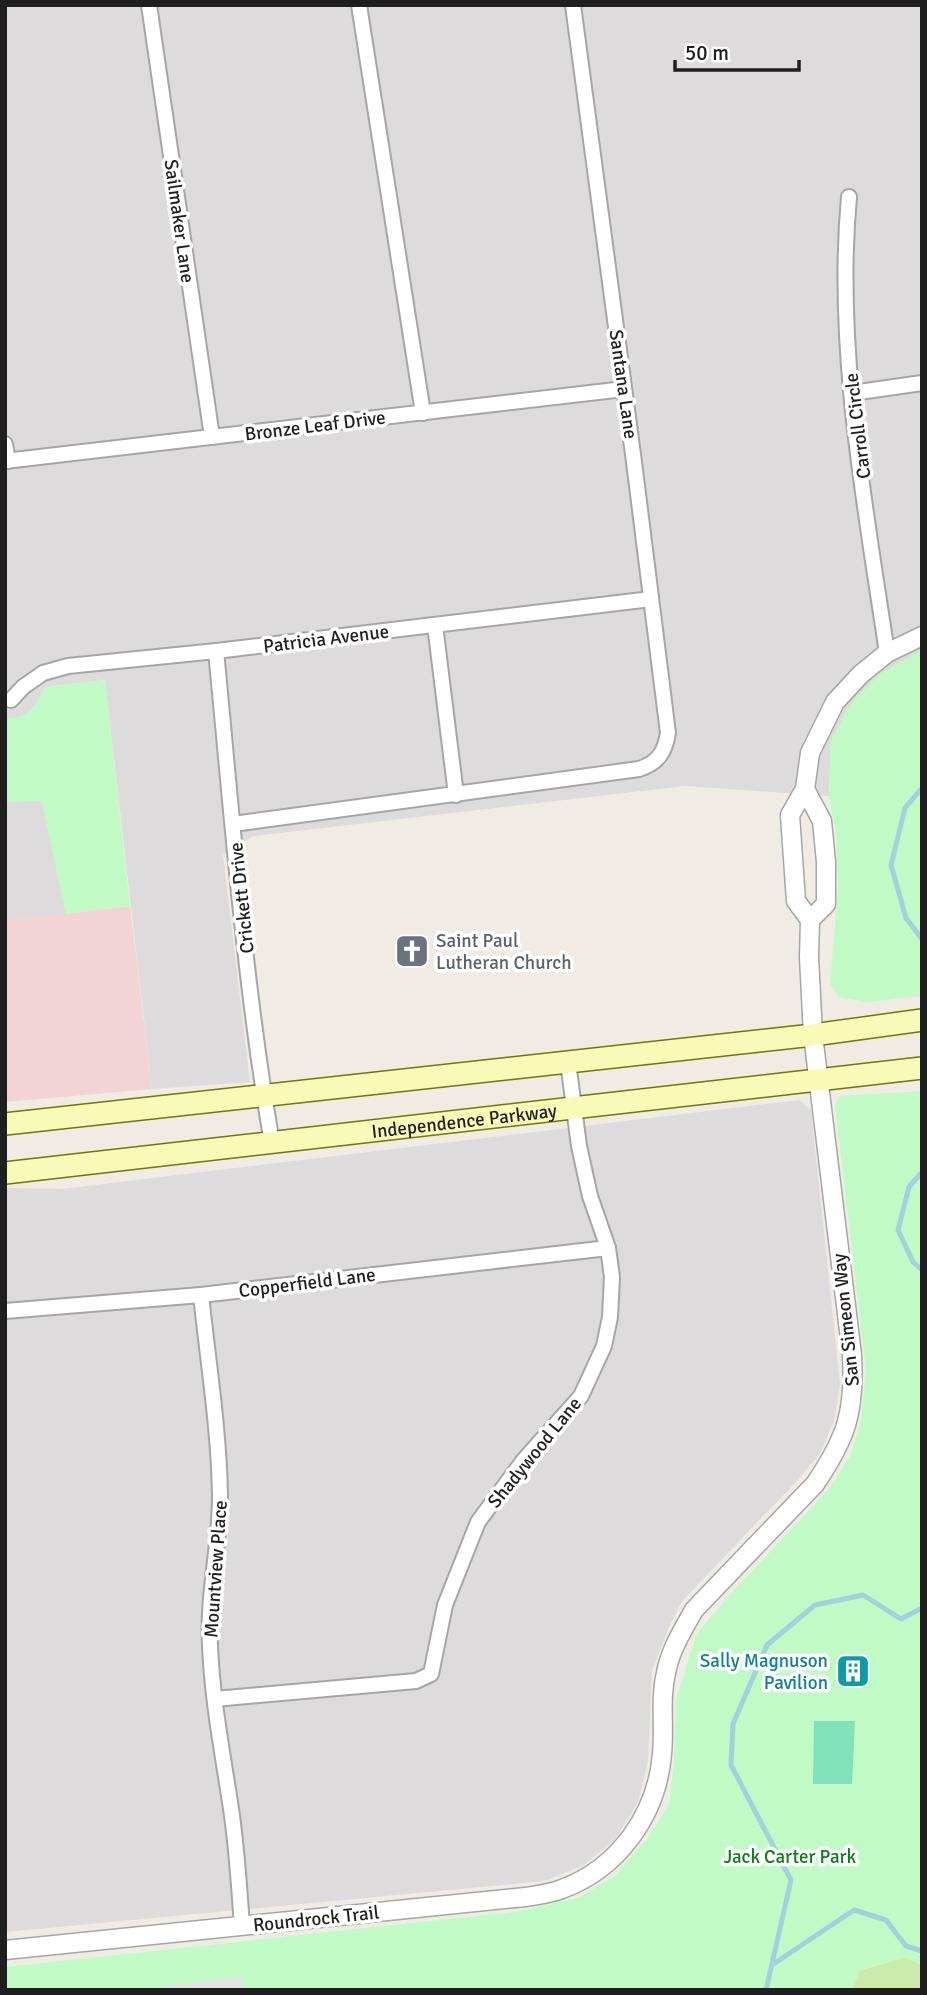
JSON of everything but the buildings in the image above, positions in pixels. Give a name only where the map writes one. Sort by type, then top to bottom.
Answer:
[{"type":"main road","points":[[5,1124],[813,1035],[915,1021]]},
{"type":"main road","name":"Independence Parkway","points":[[5,1173],[918,1069]]},
{"type":"street","name":"Sailmaker Lane","points":[[149,5],[212,438]]},
{"type":"street","points":[[359,5],[423,413]]},
{"type":"street","name":"Santana Lane","points":[[456,795],[639,769],[657,761],[666,744],[668,733],[573,5]]},
{"type":"street","name":"Carroll Circle","points":[[849,198],[844,271],[846,331],[887,653]]},
{"type":"street","points":[[852,393],[922,383]]},
{"type":"street","name":"Bronze Leaf Drive","points":[[7,461],[624,389]]},
{"type":"street","points":[[5,444],[7,461]]},
{"type":"street","name":"Patricia Avenue","points":[[11,700],[23,687],[43,673],[68,666],[216,652],[651,599]]},
{"type":"street","points":[[233,824],[456,795],[435,625]]},
{"type":"street","name":"San Simeon Way","points":[[616,1854],[639,1828],[658,1780],[662,1752],[661,1699],[667,1665],[683,1629],[694,1610],[815,1484],[830,1461],[851,1412],[852,1355],[813,1035],[809,969],[810,920],[796,901],[790,815],[805,789],[810,753],[835,702],[861,674],[887,653],[922,636]]},
{"type":"street","name":"Crickett Drive","points":[[216,652],[264,1096],[272,1143]]},
{"type":"street","name":"San Simeon Way","points":[[805,789],[821,821],[826,862],[826,904],[810,920]]},
{"type":"street","name":"Shadywood Lane","points":[[215,1699],[415,1681],[431,1674],[444,1605],[478,1522],[523,1461],[581,1396],[604,1346],[610,1317],[612,1277],[608,1248],[590,1195],[568,1062]]},
{"type":"street","name":"Copperfield Lane","points":[[5,1311],[201,1295],[608,1248]]},
{"type":"street","name":"Mountview Place","points":[[201,1295],[217,1443],[220,1498],[218,1542],[209,1612],[215,1699],[232,1813],[242,1926]]},
{"type":"street","name":"Roundrock Trail","points":[[5,1950],[525,1897],[559,1891],[581,1881],[616,1854]]},
{"type":"shaded area","points":[[5,5],[922,5],[922,650],[880,674],[831,740],[829,796],[685,786],[253,836],[223,855],[250,1082],[152,1089],[105,680],[45,687],[36,705],[21,718],[5,719]]},
{"type":"shaded area","points":[[42,800],[66,914],[5,921],[5,802]]},
{"type":"shaded area","points":[[130,906],[152,1089],[5,1102],[5,921]]},
{"type":"shaded area","points":[[799,1100],[811,1110],[840,1384],[834,1421],[819,1455],[682,1601],[652,1671],[648,1761],[638,1802],[616,1838],[584,1865],[545,1881],[5,1932],[5,1188],[62,1189]]},
{"type":"shaded area","points":[[242,1977],[244,1990],[134,1990]]},
{"type":"green space","points":[[922,650],[922,996],[869,1002],[839,997],[830,984],[838,888],[836,834],[829,796],[831,740],[851,703],[880,674]]},
{"type":"green space","points":[[105,680],[130,906],[66,914],[42,801],[5,802],[5,719],[20,716],[30,710],[45,687]]},
{"type":"green space","name":"Jack Carter Park","points":[[922,1091],[922,1965],[905,1957],[859,1971],[852,1990],[5,1990],[5,1967],[514,1912],[578,1898],[615,1876],[648,1838],[669,1804],[674,1764],[676,1700],[697,1633],[829,1489],[850,1456],[861,1420],[866,1370],[835,1105],[840,1096]]},
{"type":"green space","points":[[814,1721],[855,1721],[852,1784],[813,1784]]},
{"type":"green space","points":[[905,1957],[922,1965],[922,1990],[852,1990],[859,1971]]},
{"type":"waterway","points":[[922,788],[905,808],[891,865],[906,918],[922,939]]},
{"type":"waterway","points":[[922,1172],[909,1187],[898,1230],[913,1262],[922,1270]]},
{"type":"waterway","points":[[766,1990],[791,1880],[731,1765],[733,1724],[767,1645],[815,1605],[863,1595],[901,1619],[922,1608]]},
{"type":"waterway","points":[[772,1965],[854,1910],[886,1920],[906,1946],[922,1951]]},
{"type":"place","name":"Saint Paul Lutheran Church","points":[[412,951]]},
{"type":"place","name":"Sally Magnuson Pavilion","points":[[853,1671]]}]
